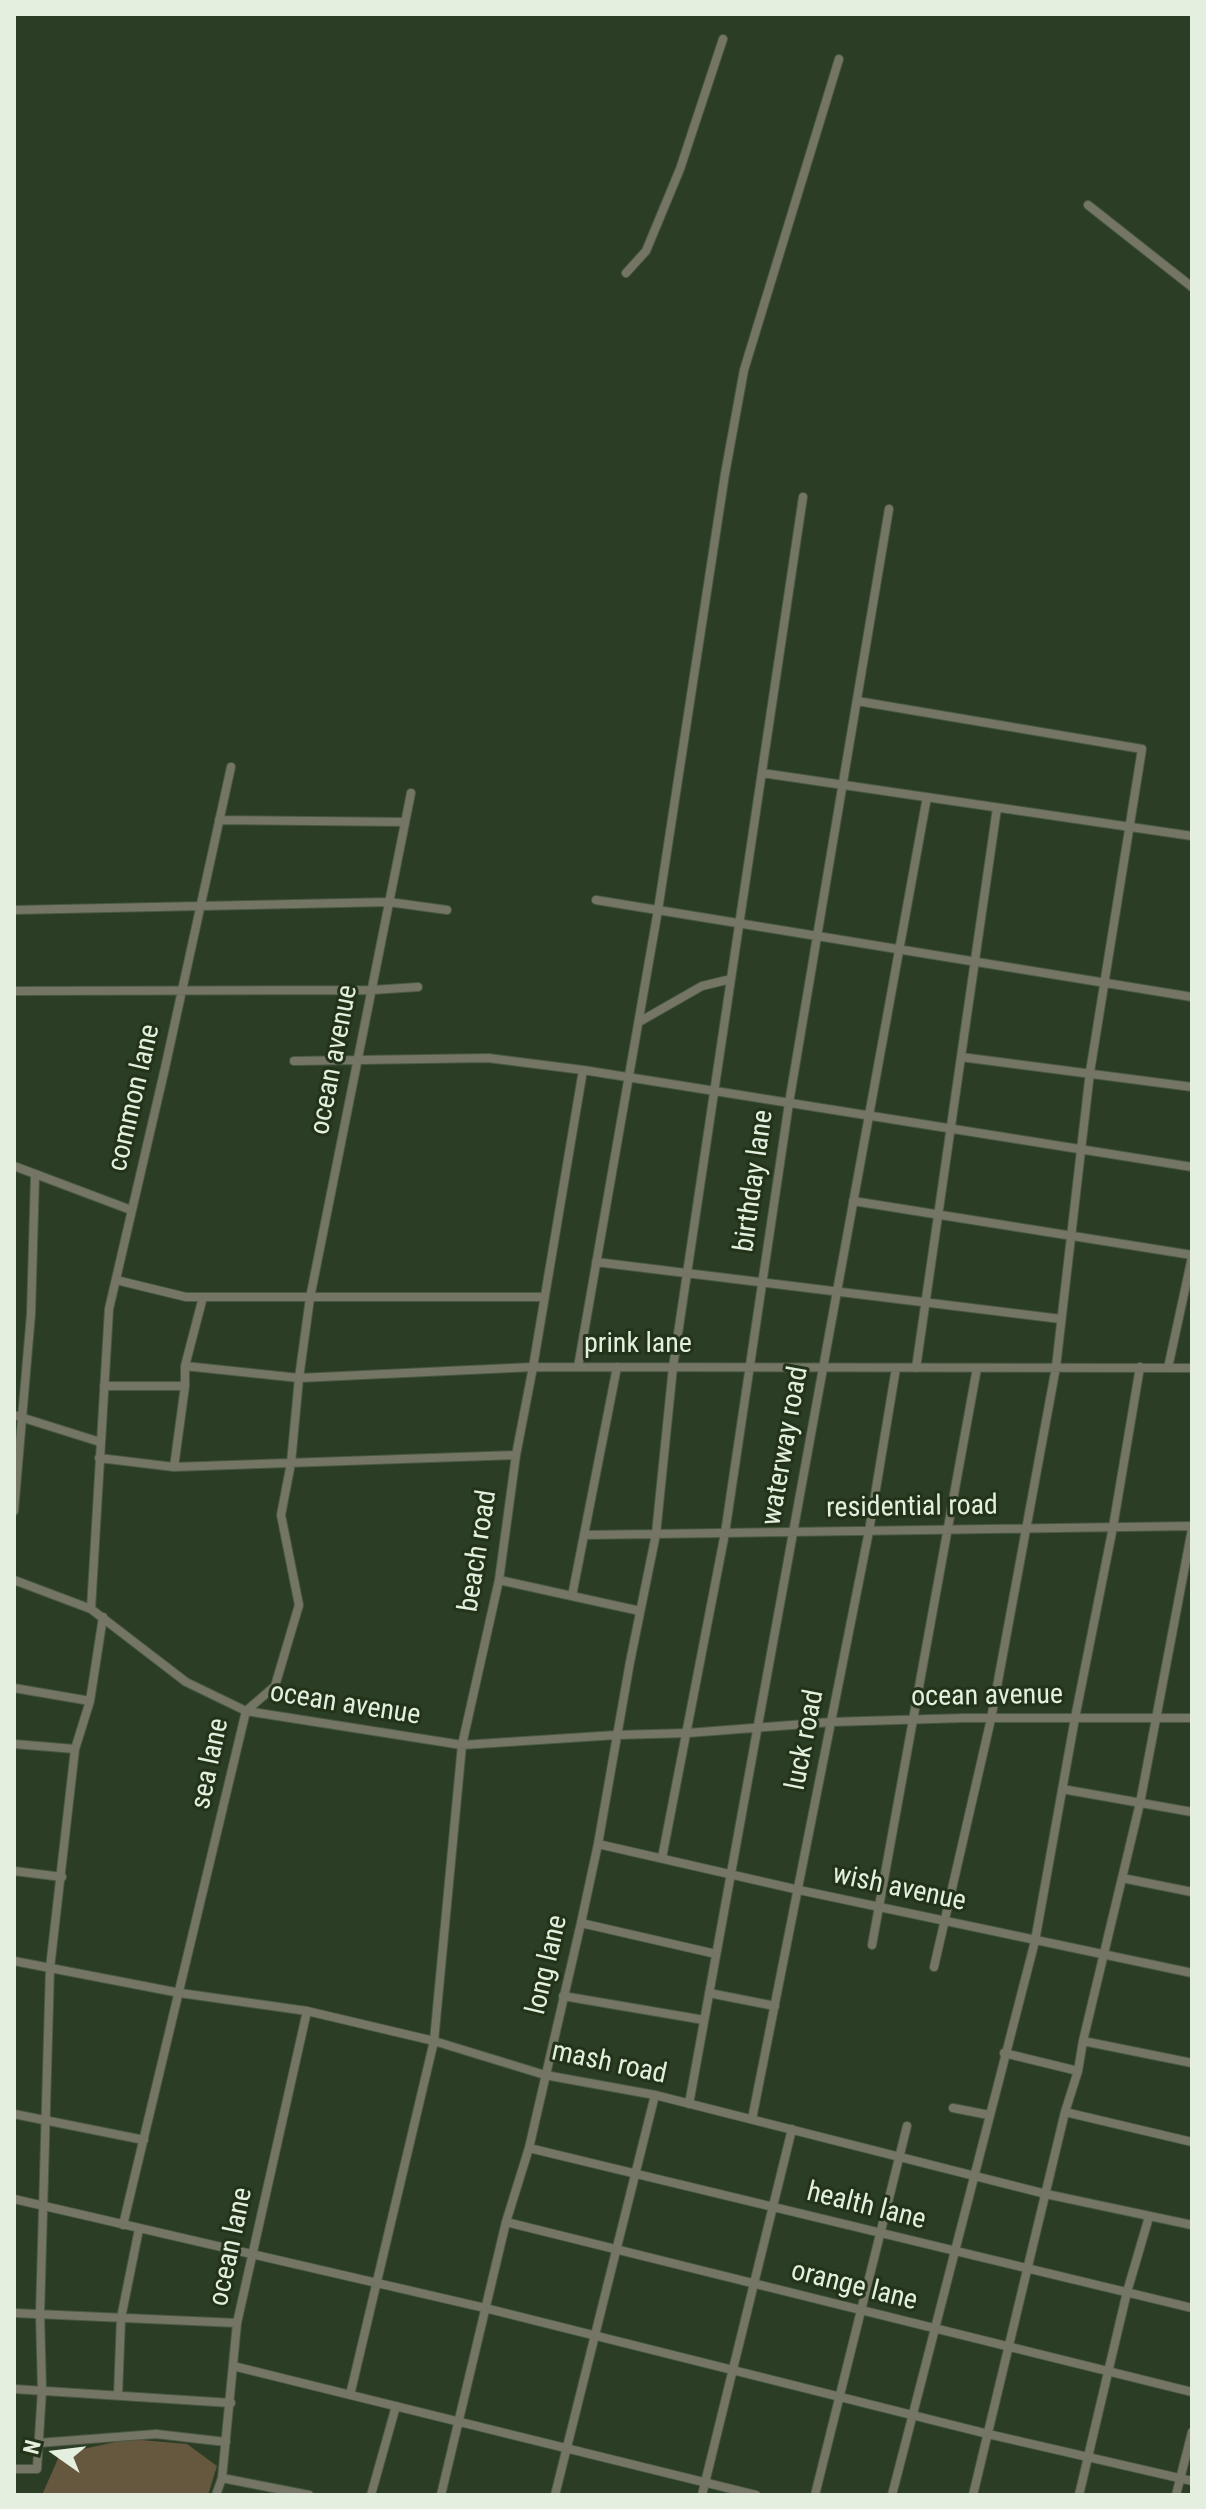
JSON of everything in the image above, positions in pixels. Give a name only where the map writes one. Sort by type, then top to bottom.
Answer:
[{"type":"street","points":[[626,273],[646,251],[680,169],[723,39]]},
{"type":"street","points":[[578,1367],[658,910],[725,474],[744,370],[839,59]]},
{"type":"street","points":[[1088,205],[1192,287]]},
{"type":"street","name":"long lane","points":[[441,2495],[506,2222],[529,2148],[581,1923],[656,1534],[673,1367],[803,497]]},
{"type":"street","name":"birthday lane","points":[[662,1858],[725,1533],[789,1103],[889,509]]},
{"type":"street","points":[[857,701],[1142,749],[1090,1072],[1056,1367],[991,1719],[934,1967]]},
{"type":"street","name":"common lane","points":[[91,1609],[109,1309],[231,767]]},
{"type":"street","points":[[762,773],[1192,836]]},
{"type":"street","name":"ocean avenue","points":[[246,1711],[275,1686],[299,1605],[281,1515],[291,1463],[310,1298],[411,793]]},
{"type":"street","name":"waterway road","points":[[689,2104],[927,797]]},
{"type":"street","points":[[916,1368],[997,808]]},
{"type":"street","points":[[219,820],[405,822]]},
{"type":"street","points":[[596,900],[1192,997]]},
{"type":"street","points":[[14,910],[389,902],[447,910]]},
{"type":"street","points":[[639,1022],[702,986],[731,979]]},
{"type":"street","points":[[14,991],[372,990],[418,987]]},
{"type":"street","points":[[961,1057],[1192,1087]]},
{"type":"street","points":[[294,1061],[488,1058],[629,1077],[1192,1167]]},
{"type":"street","name":"beach road","points":[[350,2395],[434,2041],[462,1745],[499,1580],[516,1455],[583,1070]]},
{"type":"street","points":[[14,1166],[131,1210]]},
{"type":"street","points":[[14,1511],[18,1416],[31,1314],[35,1176]]},
{"type":"street","points":[[853,1201],[1192,1256],[1168,1368]]},
{"type":"street","points":[[596,1262],[1061,1319]]},
{"type":"street","points":[[116,1280],[186,1297],[544,1297]]},
{"type":"street","points":[[174,1467],[185,1366],[203,1297]]},
{"type":"street","name":"prink lane","points":[[185,1366],[299,1378],[533,1367],[1192,1368]]},
{"type":"street","points":[[572,1596],[617,1367]]},
{"type":"street","points":[[892,2495],[1035,1941],[1140,1367]]},
{"type":"street","name":"luck road","points":[[752,2119],[869,1531],[896,1368]]},
{"type":"street","points":[[872,1945],[977,1368]]},
{"type":"street","points":[[104,1386],[185,1386]]},
{"type":"street","points":[[18,1416],[100,1442]]},
{"type":"street","points":[[99,1458],[174,1467],[516,1455]]},
{"type":"street","points":[[973,2495],[1065,2112],[1078,2071],[1140,1803],[1192,1527]]},
{"type":"street","name":"residential road","points":[[585,1535],[1192,1527]]},
{"type":"street","name":"sea lane","points":[[14,1580],[91,1609],[186,1682],[246,1711],[123,2225]]},
{"type":"street","points":[[499,1580],[640,1611]]},
{"type":"street","points":[[14,2469],[37,2469],[42,2390],[40,2314],[50,1968],[75,1749],[90,1701],[103,1617]]},
{"type":"street","points":[[14,1688],[90,1701]]},
{"type":"street","name":"ocean avenue","points":[[246,1711],[462,1745],[831,1722],[1192,1718]]},
{"type":"street","points":[[14,1744],[75,1749]]},
{"type":"street","points":[[1062,1789],[1192,1812]]},
{"type":"street","name":"wish avenue","points":[[598,1844],[1192,1973]]},
{"type":"street","points":[[14,1871],[62,1877]]},
{"type":"street","points":[[1122,1878],[1192,1892]]},
{"type":"street","points":[[581,1923],[716,1954]]},
{"type":"street","name":"mash road","points":[[14,1961],[180,1993],[307,2011],[434,2041],[545,2075],[655,2095],[1046,2194],[1192,2225]]},
{"type":"street","points":[[709,1993],[775,2006]]},
{"type":"street","points":[[563,1996],[704,2020]]},
{"type":"street","name":"ocean lane","points":[[216,2495],[222,2478],[237,2323],[307,2011]]},
{"type":"street","points":[[1083,2041],[1192,2063]]},
{"type":"street","points":[[1004,2053],[1078,2071]]},
{"type":"street","points":[[555,2495],[655,2095]]},
{"type":"street","points":[[953,2108],[989,2115]]},
{"type":"street","points":[[1065,2112],[1192,2142]]},
{"type":"street","points":[[14,2114],[144,2140]]},
{"type":"street","points":[[815,2495],[907,2126]]},
{"type":"street","points":[[702,2495],[792,2129]]},
{"type":"street","name":"health lane","points":[[529,2148],[1192,2308]]},
{"type":"street","points":[[14,2199],[485,2308],[988,2434],[1192,2481]]},
{"type":"street","points":[[1079,2495],[1127,2292],[1149,2217]]},
{"type":"street","name":"orange lane","points":[[506,2222],[1192,2392]]},
{"type":"street","points":[[118,2395],[121,2318],[139,2229]]},
{"type":"street","points":[[14,2313],[237,2323]]},
{"type":"street","points":[[233,2366],[756,2495]]},
{"type":"street","points":[[14,2389],[231,2403]]},
{"type":"street","points":[[371,2495],[396,2406]]},
{"type":"street","points":[[1176,2495],[1192,2432]]},
{"type":"street","points":[[38,2443],[156,2434],[226,2442]]},
{"type":"street","points":[[222,2478],[309,2495]]},
{"type":"shaded area","points":[[129,2439],[187,2444],[217,2466],[208,2495],[42,2495],[60,2454]]}]
